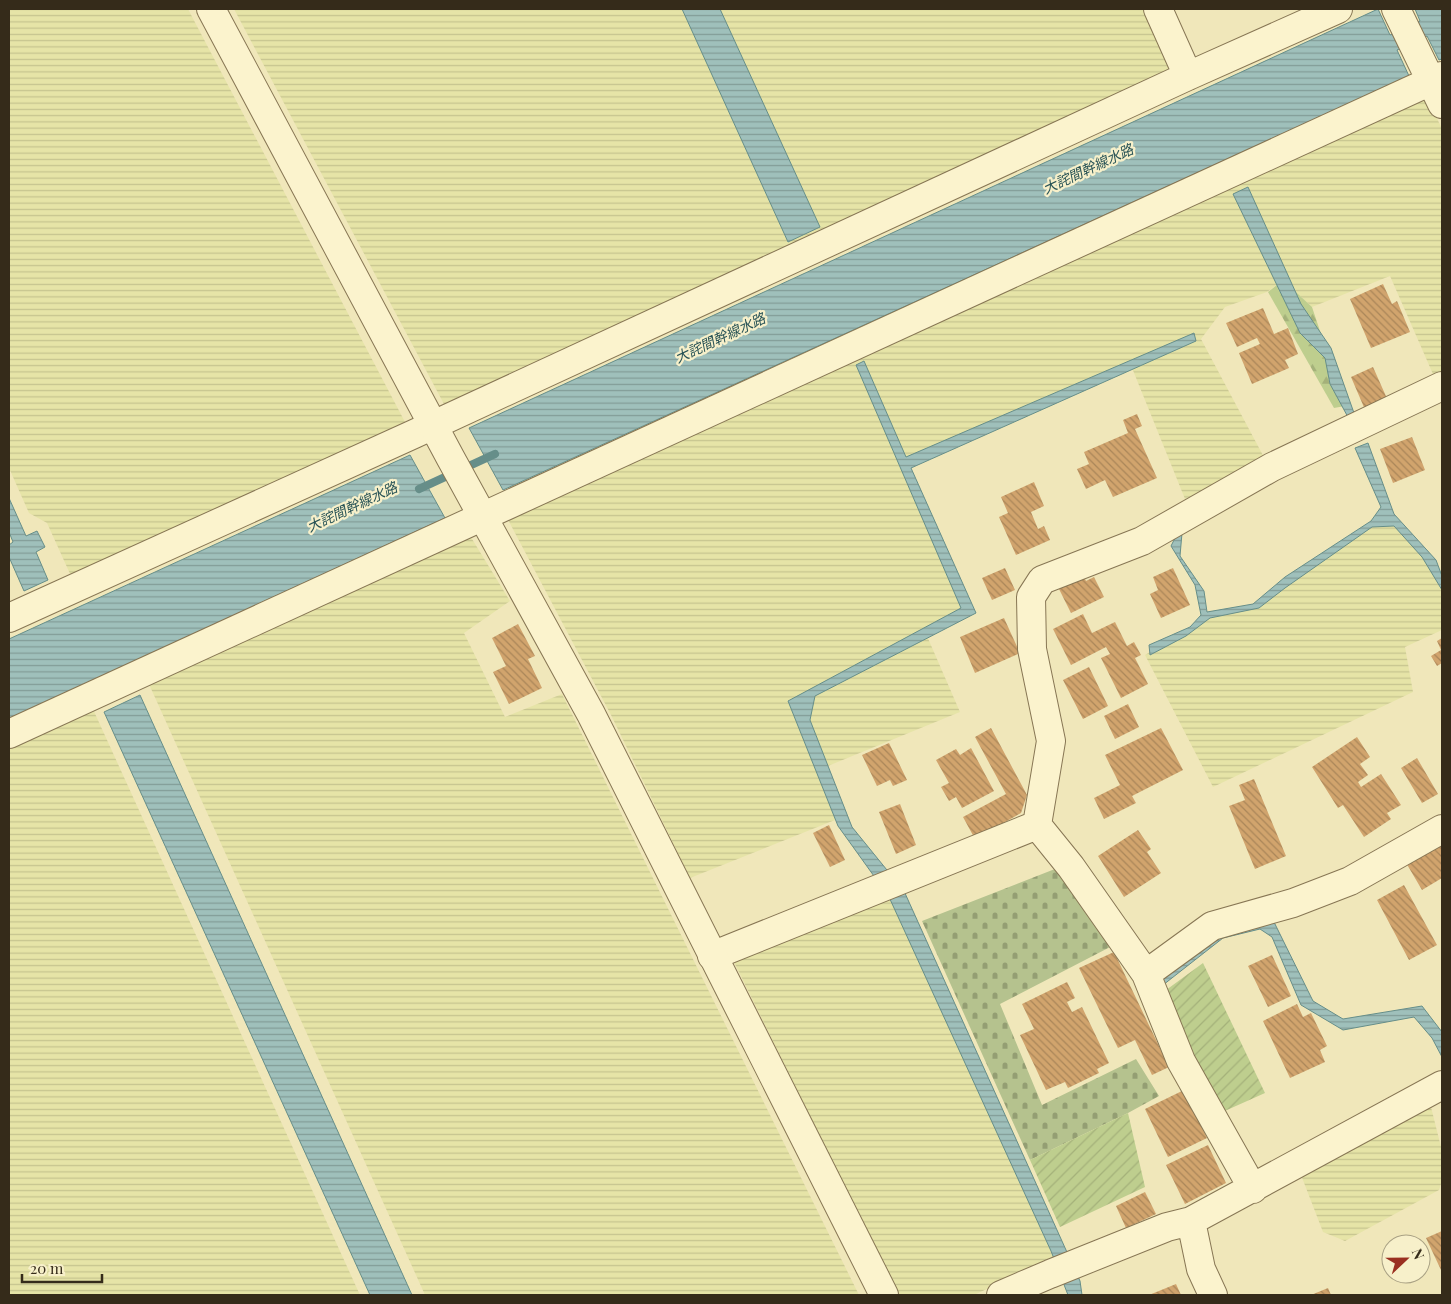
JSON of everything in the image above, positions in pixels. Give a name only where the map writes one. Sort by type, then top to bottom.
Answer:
[{"type":"street","points":[[211,9],[466,488],[591,714],[884,1295]]},
{"type":"street","points":[[1158,9],[1188,76]]},
{"type":"street","points":[[9,618],[433,425],[1188,76],[1338,9]]},
{"type":"street","points":[[9,734],[482,517],[1439,87],[1416,51],[1399,15]]},
{"type":"street","points":[[1253,1189],[1181,1060],[1146,974],[1071,867],[1037,825],[1051,741],[1032,649],[1031,596],[1042,580],[1142,541],[1272,467],[1442,386]]},
{"type":"street","points":[[712,956],[1037,825]]},
{"type":"street","points":[[1146,974],[1212,926],[1293,903],[1350,881],[1442,829]]},
{"type":"street","points":[[1001,1295],[1167,1227],[1191,1222],[1442,1086]]},
{"type":"street","points":[[1191,1222],[1201,1269],[1213,1295]]},
{"type":"shaded area","points":[[9,9],[188,9],[405,422],[71,576],[47,523],[29,513],[9,468]]},
{"type":"shaded area","points":[[234,9],[1144,9],[1172,69],[445,406]]},
{"type":"shaded area","points":[[1425,93],[1442,129],[1442,378],[1436,381],[1390,276],[1312,307],[1283,280],[1267,292],[1225,307],[1201,339],[1266,461],[1185,499],[1130,363],[904,465],[969,614],[927,636],[960,712],[823,768],[840,818],[690,878],[611,715],[506,516]]},
{"type":"shaded area","points":[[1386,513],[1429,559],[1442,590],[1442,630],[1405,647],[1413,692],[1213,787],[1145,655],[1207,617],[1256,606]]},
{"type":"shaded area","points":[[469,534],[510,601],[464,633],[505,717],[562,694],[859,1295],[425,1295],[148,682]]},
{"type":"shaded area","points":[[92,707],[360,1295],[9,1295],[9,746]]},
{"type":"shaded area","points":[[894,891],[1058,1256],[974,1295],[898,1295],[733,960]]},
{"type":"shaded area","points":[[1431,1107],[1442,1151],[1442,1181],[1439,1190],[1345,1241],[1323,1232],[1301,1175]]},
{"type":"green space","points":[[1283,280],[1312,307],[1345,406],[1334,408],[1268,292]]},
{"type":"green space","points":[[1060,867],[1114,945],[1000,1004],[1042,1105],[1136,1059],[1159,1096],[1030,1160],[922,921]]},
{"type":"green space","points":[[1203,963],[1265,1093],[1218,1114],[1162,993]]},
{"type":"green space","points":[[1128,1113],[1145,1187],[1060,1227],[1030,1160]]},
{"type":"water","points":[[682,9],[720,9],[820,227],[788,242]]},
{"type":"water","points":[[1378,9],[1390,35],[1420,21],[1415,9],[1442,9],[1442,59],[1439,60],[1427,36],[1397,50],[1409,76],[503,490],[469,428]]},
{"type":"water","points":[[1248,187],[1301,304],[1331,348],[1354,413],[1349,419],[1330,384],[1325,358],[1300,333],[1233,194]]},
{"type":"water","points":[[1194,333],[1196,341],[911,468],[976,613],[815,696],[810,720],[852,827],[904,891],[1080,1281],[1082,1295],[1068,1295],[1051,1251],[889,897],[838,826],[788,701],[961,608],[856,365],[864,361],[906,457]]},
{"type":"water","points":[[1368,443],[1394,514],[1436,560],[1442,576],[1442,590],[1422,557],[1394,526],[1372,527],[1259,608],[1210,618],[1186,636],[1150,655],[1149,645],[1190,627],[1201,615],[1195,585],[1171,546],[1177,534],[1182,533],[1180,556],[1204,591],[1207,612],[1253,604],[1285,577],[1371,521],[1381,507],[1355,448]]},
{"type":"water","points":[[410,455],[445,518],[9,719],[9,639]]},
{"type":"water","points":[[9,498],[26,536],[37,531],[45,547],[36,552],[48,580],[24,591],[9,557],[9,545],[13,542],[9,532]]},
{"type":"water","points":[[140,695],[412,1295],[370,1295],[104,712]]},
{"type":"water","points":[[1272,918],[1313,1001],[1343,1019],[1422,1006],[1442,1032],[1442,1057],[1432,1038],[1414,1017],[1343,1030],[1301,1005],[1272,937],[1260,929],[1223,938],[1163,985],[1158,978],[1221,932]]},
{"type":"building","points":[[1383,284],[1392,304],[1397,301],[1410,332],[1371,348],[1350,299]]},
{"type":"building","points":[[1263,308],[1274,334],[1288,328],[1298,354],[1285,360],[1289,368],[1252,384],[1239,353],[1260,344],[1257,338],[1237,347],[1226,323]]},
{"type":"building","points":[[1373,367],[1389,403],[1366,412],[1351,377]]},
{"type":"building","points":[[1137,414],[1142,426],[1135,429],[1157,478],[1113,497],[1105,480],[1086,489],[1077,469],[1089,464],[1084,452],[1128,433],[1123,420]]},
{"type":"building","points":[[1412,437],[1425,470],[1393,483],[1380,449]]},
{"type":"building","points":[[1034,482],[1044,506],[1031,512],[1038,529],[1044,526],[1050,540],[1016,555],[999,517],[1008,513],[1001,497]]},
{"type":"building","points":[[1005,568],[1015,590],[992,600],[982,578]]},
{"type":"building","points":[[1173,568],[1190,605],[1161,618],[1150,594],[1158,590],[1153,577]]},
{"type":"building","points":[[1083,575],[1086,581],[1094,577],[1104,597],[1071,613],[1058,587]]},
{"type":"building","points":[[1083,614],[1092,633],[1115,622],[1127,646],[1134,642],[1141,655],[1135,658],[1148,684],[1121,698],[1101,658],[1110,654],[1106,647],[1071,665],[1053,629]]},
{"type":"building","points":[[1004,618],[1020,653],[975,673],[960,637]]},
{"type":"building","points":[[518,624],[535,656],[528,659],[542,688],[509,704],[493,672],[506,666],[492,638]]},
{"type":"building","points":[[1442,638],[1442,663],[1437,666],[1431,656],[1441,650],[1437,641]]},
{"type":"building","points":[[1089,667],[1108,706],[1083,719],[1063,680]]},
{"type":"building","points":[[1128,704],[1139,727],[1115,739],[1104,716]]},
{"type":"building","points":[[991,728],[1027,795],[1021,813],[975,839],[963,817],[1006,794],[975,737]]},
{"type":"building","points":[[1161,728],[1183,770],[1132,796],[1136,803],[1104,819],[1094,798],[1120,785],[1105,755]]},
{"type":"building","points":[[1357,737],[1370,757],[1360,764],[1368,775],[1358,782],[1361,787],[1381,774],[1401,805],[1387,813],[1391,819],[1364,837],[1343,805],[1338,808],[1312,767]]},
{"type":"building","points":[[889,743],[907,780],[893,786],[890,780],[877,786],[862,755]]},
{"type":"building","points":[[971,748],[994,791],[962,808],[956,797],[949,801],[941,787],[949,783],[936,760],[956,749],[960,755]]},
{"type":"building","points":[[1417,758],[1438,794],[1422,803],[1401,768]]},
{"type":"building","points":[[1254,779],[1286,856],[1255,869],[1229,806],[1245,800],[1239,785]]},
{"type":"building","points":[[900,804],[916,845],[896,854],[879,812]]},
{"type":"building","points":[[829,825],[845,860],[830,867],[813,833]]},
{"type":"building","points":[[1138,830],[1151,849],[1147,852],[1161,873],[1124,897],[1098,856]]},
{"type":"building","points":[[1440,842],[1442,846],[1442,878],[1422,890],[1405,861]]},
{"type":"building","points":[[1404,885],[1437,945],[1409,960],[1377,900]]},
{"type":"building","points":[[1114,952],[1169,1067],[1152,1075],[1135,1040],[1118,1048],[1079,968]]},
{"type":"building","points":[[1272,955],[1291,996],[1268,1007],[1248,966]]},
{"type":"building","points":[[1067,982],[1075,998],[1067,1002],[1072,1012],[1082,1007],[1109,1063],[1097,1069],[1099,1073],[1068,1088],[1065,1082],[1046,1090],[1020,1035],[1034,1029],[1022,1004]]},
{"type":"building","points":[[1297,1004],[1303,1017],[1311,1013],[1327,1046],[1320,1050],[1325,1062],[1290,1078],[1263,1021]]},
{"type":"building","points":[[1184,1090],[1207,1138],[1168,1157],[1145,1109]]},
{"type":"building","points":[[1208,1145],[1226,1183],[1185,1204],[1166,1165]]},
{"type":"building","points":[[1145,1192],[1156,1214],[1126,1228],[1116,1206]]},
{"type":"building","points":[[1442,1231],[1442,1270],[1431,1249],[1431,1236]]},
{"type":"building","points":[[1176,1284],[1181,1295],[1149,1295]]},
{"type":"building","points":[[1328,1288],[1331,1295],[1311,1295]]},
{"type":"waterway","name":"大詫間幹線水路","points":[[419,489],[495,454]]}]
